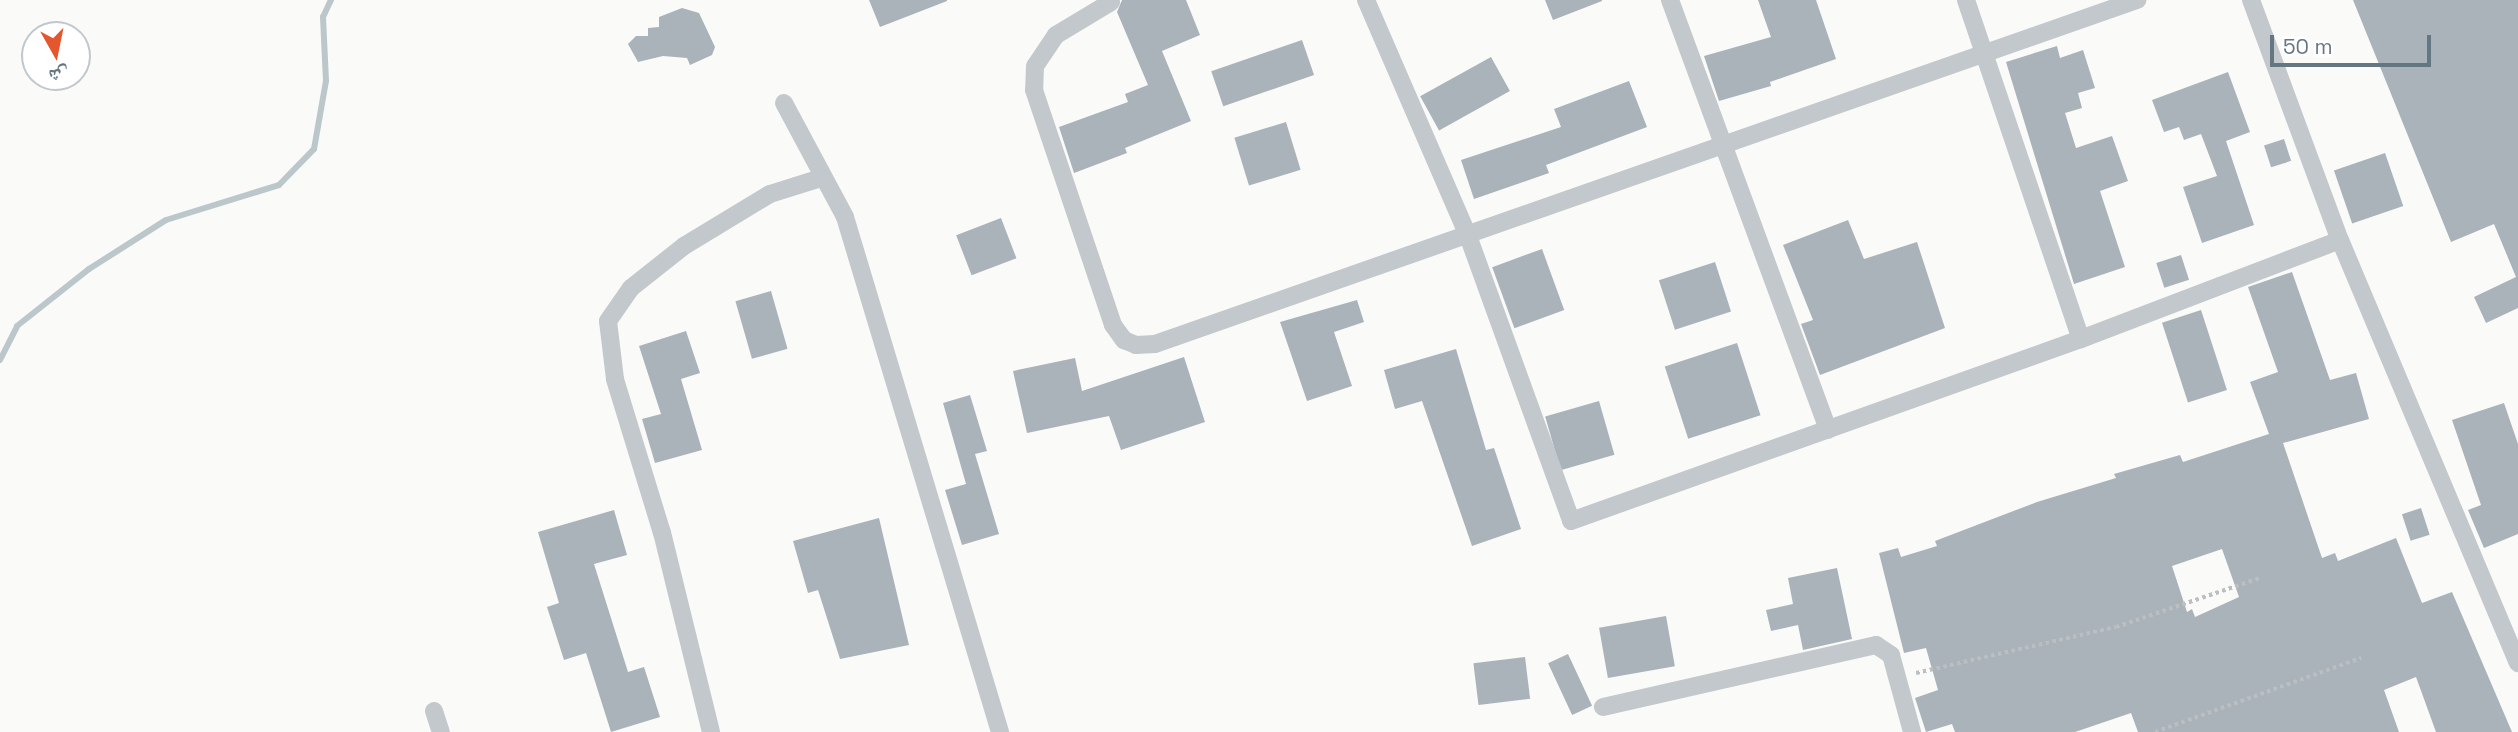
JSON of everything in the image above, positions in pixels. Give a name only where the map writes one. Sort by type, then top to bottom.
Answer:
[{"type":"street","points":[[1366,0],[1467,233],[1571,522],[2081,339],[2340,240]]},
{"type":"street","points":[[1670,0],[1828,430]]},
{"type":"street","points":[[1966,0],[2081,339]]},
{"type":"street","points":[[1111,2],[1056,35],[1035,66],[1034,90],[1113,325],[1124,340],[1136,345],[1155,344],[1722,142],[2137,0]]},
{"type":"street","points":[[2251,0],[2340,240],[2518,663]]},
{"type":"street","points":[[784,103],[821,178],[845,217],[1000,732]]},
{"type":"street","points":[[711,732],[662,533],[615,379],[608,321],[631,288],[684,246],[770,194],[821,178]]},
{"type":"street","points":[[1603,707],[1876,645],[1891,655],[1912,732]]},
{"type":"street","points":[[434,710],[441,732]]},
{"type":"path","points":[[1896,677],[2116,627],[2260,579]]},
{"type":"path","points":[[2155,732],[2361,658]]},
{"type":"building","points":[[869,0],[947,0],[947,1],[880,27]]},
{"type":"building","points":[[1122,0],[1186,0],[1200,35],[1162,51],[1191,121],[1125,148],[1127,153],[1074,173],[1059,127],[1128,102],[1125,94],[1148,85],[1117,12]]},
{"type":"building","points":[[1545,0],[1602,0],[1602,1],[1553,20]]},
{"type":"building","points":[[1758,0],[1816,0],[1836,59],[1770,82],[1771,86],[1719,101],[1704,56],[1771,37]]},
{"type":"building","points":[[2353,0],[2518,0],[2518,308],[2486,323],[2474,297],[2516,277],[2494,224],[2451,242]]},
{"type":"building","points":[[682,8],[699,13],[715,47],[712,55],[690,65],[687,58],[663,56],[638,62],[628,44],[636,36],[648,36],[648,28],[659,27],[659,17]]},
{"type":"building","points":[[1302,40],[1314,75],[1223,106],[1211,71]]},
{"type":"building","points":[[2057,46],[2060,58],[2083,50],[2095,88],[2078,93],[2082,108],[2065,113],[2076,148],[2112,136],[2128,181],[2100,191],[2125,267],[2074,284],[2006,62]]},
{"type":"building","points":[[1491,57],[1510,91],[1439,130],[1420,96]]},
{"type":"building","points":[[2228,72],[2250,132],[2226,141],[2254,225],[2202,243],[2183,187],[2217,176],[2201,134],[2184,140],[2179,127],[2164,132],[2152,100]]},
{"type":"building","points":[[1629,81],[1647,127],[1546,165],[1549,173],[1474,199],[1461,160],[1561,127],[1554,109]]},
{"type":"building","points":[[1286,122],[1301,170],[1249,186],[1234,138]]},
{"type":"building","points":[[2284,139],[2291,161],[2271,167],[2264,145]]},
{"type":"building","points":[[2385,153],[2403,206],[2352,224],[2334,171]]},
{"type":"building","points":[[1001,218],[1016,258],[972,275],[956,235]]},
{"type":"building","points":[[1848,220],[1864,259],[1917,242],[1945,328],[1820,375],[1801,324],[1813,320],[1783,245]]},
{"type":"building","points":[[1542,249],[1564,310],[1514,328],[1492,267]]},
{"type":"building","points":[[2181,255],[2189,280],[2164,288],[2156,263]]},
{"type":"building","points":[[1715,262],[1731,311],[1675,330],[1659,280]]},
{"type":"building","points":[[2292,272],[2330,380],[2356,373],[2369,419],[2283,443],[2322,558],[2335,553],[2338,561],[2396,538],[2422,603],[2452,592],[2512,732],[2436,732],[2416,677],[2384,690],[2399,732],[2138,732],[2131,713],[2075,732],[1955,732],[1952,724],[1926,732],[1915,698],[1938,690],[1926,648],[1904,653],[1879,553],[1898,548],[1901,557],[1937,546],[1935,541],[2037,502],[2116,478],[2114,474],[2180,455],[2183,462],[2269,434],[2250,382],[2278,372],[2248,287]],"holes":[[[2222,549],[2239,597],[2195,617],[2192,609],[2187,612],[2172,566]]]},
{"type":"building","points":[[771,291],[788,349],[752,359],[735,301]]},
{"type":"building","points":[[1357,300],[1364,322],[1334,332],[1352,386],[1307,401],[1280,322]]},
{"type":"building","points":[[2201,310],[2227,390],[2188,403],[2162,323]]},
{"type":"building","points":[[686,331],[700,373],[681,379],[702,450],[655,463],[642,419],[661,414],[639,346]]},
{"type":"building","points":[[1737,343],[1760,415],[1688,439],[1665,366]]},
{"type":"building","points":[[1456,349],[1486,450],[1494,448],[1521,529],[1472,546],[1422,401],[1395,409],[1384,370]]},
{"type":"building","points":[[1184,357],[1205,422],[1121,450],[1109,416],[1027,433],[1013,371],[1075,358],[1082,391]]},
{"type":"building","points":[[970,395],[987,451],[975,454],[999,534],[962,545],[945,490],[966,484],[943,403]]},
{"type":"building","points":[[1599,401],[1614,455],[1561,470],[1545,416]]},
{"type":"building","points":[[2504,403],[2518,444],[2518,534],[2484,548],[2468,510],[2481,505],[2452,420]]},
{"type":"building","points":[[2421,508],[2430,535],[2411,541],[2402,514]]},
{"type":"building","points":[[614,510],[627,555],[594,564],[628,672],[644,667],[660,717],[611,732],[586,653],[564,660],[547,607],[559,603],[538,532]]},
{"type":"building","points":[[879,518],[909,645],[840,659],[818,590],[808,593],[793,541]]},
{"type":"building","points":[[1837,568],[1852,639],[1803,650],[1798,625],[1771,631],[1766,610],[1793,604],[1788,578]]},
{"type":"building","points":[[1666,616],[1675,666],[1608,678],[1599,628]]},
{"type":"building","points":[[1568,654],[1592,706],[1572,715],[1548,663]]},
{"type":"building","points":[[1525,657],[1530,699],[1479,705],[1473,663]]},
{"type":"waterway","points":[[0,360],[17,326],[89,269],[166,220],[279,185],[314,149],[326,81],[323,17],[331,0]]}]
